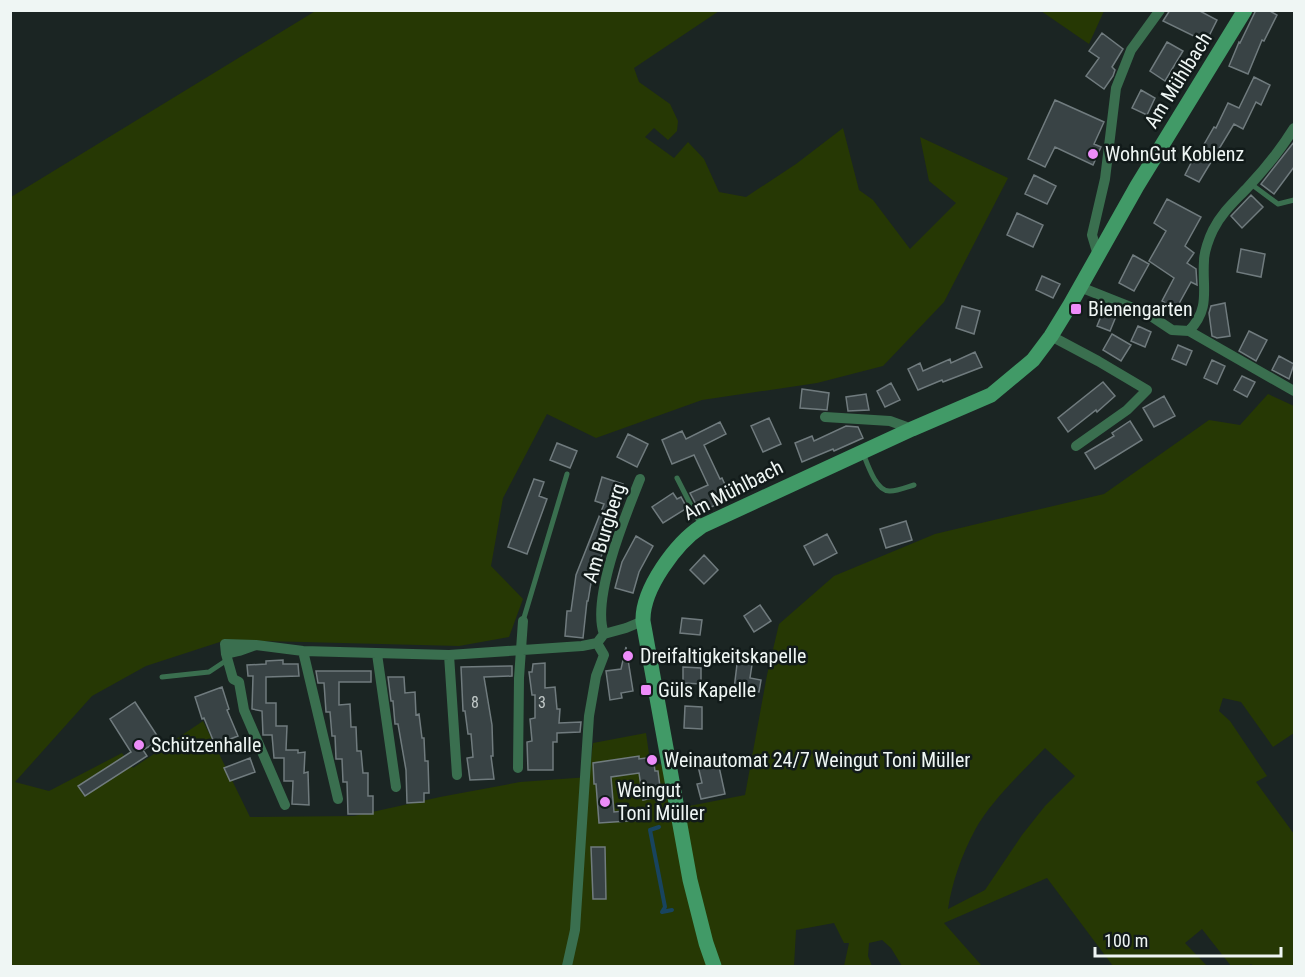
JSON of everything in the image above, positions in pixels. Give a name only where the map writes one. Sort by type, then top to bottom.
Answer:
[{"type":"street","points":[[1098,255],[1092,235],[1105,178],[1116,88],[1131,50],[1160,10]]},
{"type":"street","name":"Am Mühlbach","points":[[714,966],[690,880],[643,621],[642,611],[646,601],[672,553],[684,539],[702,526],[862,451],[991,395],[1033,360],[1051,336],[1137,186],[1245,10]]},
{"type":"street","points":[[1189,331],[1198,321],[1205,299],[1204,259],[1213,231],[1226,208],[1251,184],[1284,146],[1294,128]]},
{"type":"street","points":[[1080,287],[1148,314],[1172,330],[1189,331],[1294,392]]},
{"type":"street","points":[[1051,336],[1147,390],[1127,410],[1076,446]]},
{"type":"street","points":[[825,417],[890,421],[912,429]]},
{"type":"street","name":"Am Burgberg","points":[[567,966],[575,930],[591,696],[604,656],[600,638],[608,572],[622,524],[640,479]]},
{"type":"street","points":[[518,768],[523,621]]},
{"type":"street","points":[[285,805],[244,710],[239,682],[232,679],[225,644],[303,651],[449,655],[582,646],[643,621]]},
{"type":"street","points":[[303,651],[338,799]]},
{"type":"street","points":[[377,654],[396,787]]},
{"type":"street","points":[[449,655],[457,775]]},
{"type":"lane","points":[[1251,184],[1278,204],[1294,200]]},
{"type":"lane","points":[[862,451],[871,473],[884,490],[889,492],[914,485]]},
{"type":"lane","points":[[523,621],[567,474]]},
{"type":"lane","points":[[677,478],[702,526]]},
{"type":"lane","points":[[162,678],[209,672],[227,657]]},
{"type":"green space","points":[[317,10],[719,11],[634,68],[639,82],[670,104],[678,121],[677,131],[668,140],[654,128],[645,137],[674,158],[688,142],[704,159],[719,192],[746,197],[796,164],[843,128],[859,190],[873,200],[910,249],[956,203],[929,181],[920,137],[1008,178],[944,302],[883,366],[817,383],[702,400],[596,438],[547,414],[503,498],[491,566],[523,599],[509,637],[459,646],[226,640],[146,666],[92,696],[15,782],[49,791],[122,753],[133,768],[203,721],[250,817],[354,816],[520,782],[589,777],[593,743],[646,733],[650,761],[662,765],[707,966],[11,966],[11,197]]},
{"type":"green space","points":[[1041,11],[1104,11],[1089,44]]},
{"type":"green space","points":[[1268,394],[1294,406],[1294,733],[1273,747],[1241,702],[1223,698],[1219,711],[1230,721],[1267,776],[1256,782],[1294,834],[1294,966],[1254,966],[1251,964],[1231,966],[1202,929],[1185,943],[1207,966],[1113,966],[1047,878],[944,923],[982,966],[902,966],[891,948],[882,940],[869,943],[868,956],[872,966],[844,966],[849,943],[844,943],[834,923],[796,930],[794,966],[720,966],[715,956],[692,862],[684,807],[745,795],[767,675],[779,624],[834,576],[935,534],[1104,494],[1209,420],[1240,425]],"holes":[[[1045,748],[1075,776],[1045,806],[1022,835],[985,890],[948,909],[958,868],[975,830],[981,819],[1017,777]]]},
{"type":"building","points":[[1170,10],[1198,10],[1217,20],[1206,42],[1163,21]]},
{"type":"building","points":[[1256,10],[1268,10],[1277,15],[1264,41],[1262,40],[1248,74],[1229,66]]},
{"type":"building","points":[[1102,33],[1123,49],[1112,67],[1115,70],[1113,76],[1104,89],[1086,76],[1099,58],[1089,51]]},
{"type":"building","points":[[1167,42],[1183,51],[1165,81],[1150,71]]},
{"type":"building","points":[[1254,77],[1270,85],[1261,105],[1256,102],[1243,129],[1234,124],[1199,182],[1185,175],[1214,127],[1216,128],[1228,103],[1239,108]]},
{"type":"building","points":[[1141,90],[1155,98],[1147,115],[1132,108]]},
{"type":"building","points":[[1055,100],[1104,122],[1094,144],[1101,147],[1093,165],[1055,147],[1045,167],[1028,159]]},
{"type":"building","points":[[1294,142],[1294,167],[1274,194],[1261,184]]},
{"type":"building","points":[[1034,175],[1056,186],[1047,204],[1025,194]]},
{"type":"building","points":[[1251,195],[1263,207],[1242,228],[1231,216]]},
{"type":"building","points":[[1167,199],[1201,217],[1185,246],[1194,253],[1187,263],[1196,269],[1197,285],[1191,282],[1176,309],[1162,301],[1174,278],[1149,261],[1166,231],[1154,223]]},
{"type":"building","points":[[1017,213],[1043,225],[1033,247],[1007,235]]},
{"type":"building","points":[[1241,249],[1265,254],[1261,277],[1237,272]]},
{"type":"building","points":[[1133,255],[1149,264],[1134,291],[1119,283]]},
{"type":"building","points":[[1042,276],[1060,284],[1053,298],[1036,290]]},
{"type":"building","points":[[1225,303],[1230,336],[1217,338],[1212,336],[1209,313],[1211,306]]},
{"type":"building","points":[[962,306],[980,311],[974,334],[956,328]]},
{"type":"building","points":[[1104,309],[1117,314],[1110,331],[1097,326]]},
{"type":"building","points":[[1138,326],[1151,332],[1145,347],[1131,341]]},
{"type":"building","points":[[1249,331],[1267,340],[1256,361],[1239,351]]},
{"type":"building","points":[[1112,334],[1131,345],[1121,361],[1103,350]]},
{"type":"building","points":[[1178,345],[1192,351],[1186,365],[1172,359]]},
{"type":"building","points":[[975,352],[982,367],[918,390],[908,369],[920,363],[923,371],[950,359],[951,363]]},
{"type":"building","points":[[1279,356],[1294,364],[1289,379],[1272,370]]},
{"type":"building","points":[[1212,360],[1225,366],[1217,384],[1204,378]]},
{"type":"building","points":[[1242,376],[1255,382],[1247,397],[1234,390]]},
{"type":"building","points":[[1103,382],[1115,396],[1068,432],[1058,418]]},
{"type":"building","points":[[891,383],[900,400],[885,407],[877,391]]},
{"type":"building","points":[[802,389],[829,393],[827,410],[800,408]]},
{"type":"building","points":[[866,394],[869,410],[848,411],[846,397]]},
{"type":"building","points":[[1164,396],[1175,416],[1154,427],[1143,408]]},
{"type":"building","points":[[769,418],[781,444],[763,452],[751,426]]},
{"type":"building","points":[[1130,421],[1142,440],[1095,469],[1085,453],[1114,436],[1112,433]]},
{"type":"building","points":[[720,422],[726,434],[704,445],[731,498],[700,512],[690,493],[708,485],[694,455],[672,464],[662,440],[682,431],[686,439]]},
{"type":"building","points":[[846,426],[858,427],[863,438],[802,462],[795,443],[812,436],[814,441]]},
{"type":"building","points":[[628,434],[648,444],[637,467],[617,457]]},
{"type":"building","points":[[557,443],[577,451],[570,468],[550,460]]},
{"type":"building","points":[[602,477],[623,484],[610,524],[614,526],[595,571],[593,571],[583,638],[565,636],[567,611],[571,611],[576,575],[604,504],[595,501]]},
{"type":"building","points":[[534,479],[544,482],[539,496],[547,499],[527,554],[508,547]]},
{"type":"building","points":[[673,493],[677,499],[681,497],[687,508],[663,523],[652,507]]},
{"type":"building","points":[[906,521],[912,540],[886,548],[880,529]]},
{"type":"building","points":[[827,534],[837,553],[814,565],[804,546]]},
{"type":"building","points":[[636,536],[653,546],[639,572],[633,593],[615,588],[622,562]]},
{"type":"building","points":[[704,555],[718,570],[704,584],[690,570]]},
{"type":"building","points":[[760,605],[771,621],[754,632],[744,616]]},
{"type":"building","points":[[682,618],[702,620],[700,635],[680,633]]},
{"type":"building","points":[[626,647],[633,691],[621,693],[622,698],[610,700],[606,671],[621,669]]},
{"type":"building","points":[[738,656],[753,658],[750,678],[761,680],[759,692],[734,689]]},
{"type":"building","points":[[283,660],[283,664],[298,664],[299,676],[266,677],[266,703],[276,703],[276,726],[287,726],[286,750],[305,752],[304,773],[308,772],[309,805],[292,804],[293,781],[284,781],[284,758],[274,758],[272,735],[263,735],[262,711],[252,709],[253,676],[248,676],[247,665]]},
{"type":"building","points":[[545,663],[545,688],[555,687],[557,709],[560,709],[559,723],[581,722],[580,732],[557,733],[557,742],[553,742],[553,770],[528,770],[527,742],[532,741],[530,719],[535,718],[535,695],[532,695],[529,672],[532,672],[533,664]]},
{"type":"building","points":[[512,666],[512,676],[484,677],[492,725],[493,756],[491,756],[494,779],[470,780],[467,758],[473,757],[471,734],[468,734],[465,711],[463,711],[461,667]]},
{"type":"building","points":[[683,667],[701,668],[701,684],[683,683]]},
{"type":"building","points":[[316,671],[371,671],[371,682],[339,682],[339,705],[350,704],[351,727],[356,727],[357,751],[361,751],[363,773],[368,773],[368,796],[373,796],[373,814],[348,814],[347,782],[343,782],[342,759],[336,759],[335,736],[332,736],[330,712],[326,712],[324,683],[318,683]]},
{"type":"building","points":[[388,677],[404,677],[405,693],[415,692],[416,715],[419,714],[422,738],[424,738],[425,761],[428,761],[429,793],[424,793],[424,802],[407,803],[406,770],[398,724],[395,724]]},
{"type":"building","points":[[222,687],[229,709],[227,710],[238,736],[215,745],[204,718],[202,719],[195,697]]},
{"type":"building","name":"Schützenhalle","points":[[135,702],[160,740],[143,750],[147,756],[85,796],[78,786],[131,752],[110,719]]},
{"type":"building","points":[[685,706],[702,707],[702,729],[684,728]]},
{"type":"building","points":[[639,756],[639,759],[653,757],[660,787],[657,788],[657,797],[643,800],[639,773],[611,777],[614,812],[642,809],[643,820],[599,823],[593,763]]},
{"type":"building","points":[[250,758],[255,772],[230,781],[224,768]]},
{"type":"building","points":[[718,762],[725,794],[701,799],[697,784],[702,783],[698,766]]},
{"type":"building","points":[[591,847],[605,847],[606,899],[593,899]]},
{"type":"waterway","points":[[659,827],[650,830],[665,907],[662,912],[672,910]]},
{"type":"place","name":"WohnGut Koblenz","points":[[1093,154]]},
{"type":"place","name":"Bienengarten","points":[[1076,309]]},
{"type":"place","name":"Dreifaltigkeitskapelle","points":[[628,656]]},
{"type":"place","name":"Güls Kapelle","points":[[646,690]]},
{"type":"place","name":"Schützenhalle","points":[[139,745]]},
{"type":"place","name":"Weinautomat 24/7 Weingut Toni Müller","points":[[652,760]]},
{"type":"place","name":"Weingut Toni Müller","points":[[605,802]]}]
